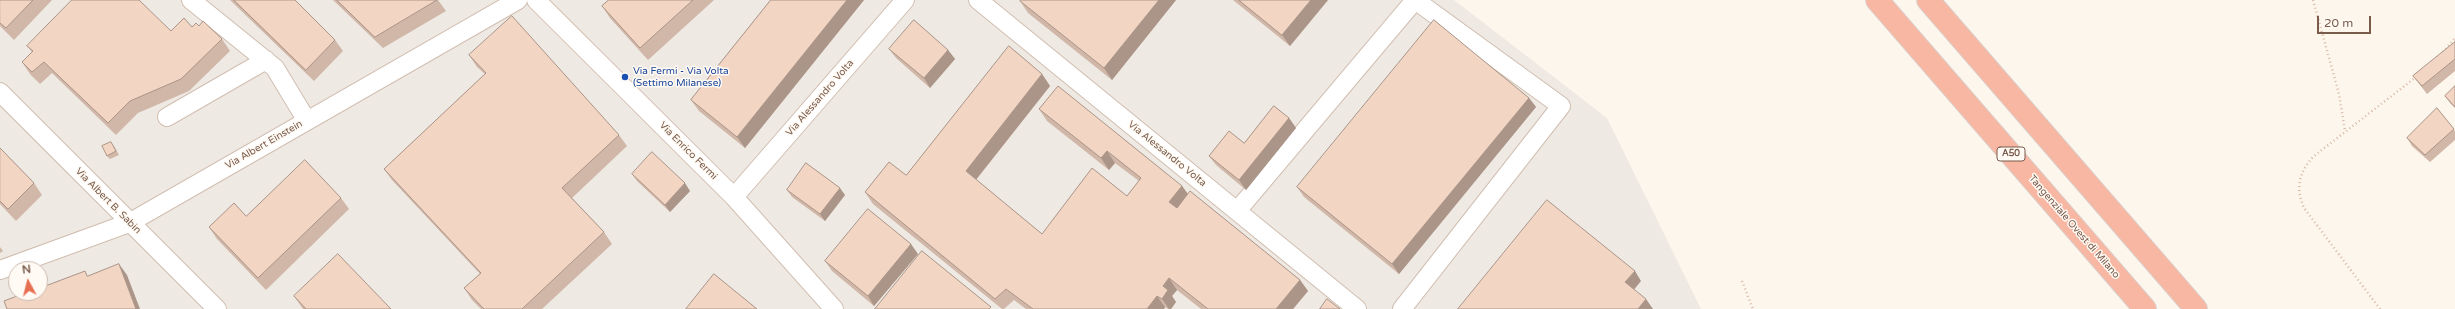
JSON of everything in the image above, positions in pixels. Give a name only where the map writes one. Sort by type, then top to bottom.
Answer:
[{"type":"highway","name":"Tangenziale Ovest di Milano","points":[[1878,0],[2145,309]]},
{"type":"highway","points":[[1928,0],[2196,309]]},
{"type":"street","points":[[192,0],[275,68],[307,121]]},
{"type":"street","name":"Via Albert Einstein","points":[[0,270],[129,222],[518,0]]},
{"type":"street","name":"Via Enrico Fermi","points":[[536,0],[734,197],[834,309]]},
{"type":"street","name":"Via Alessandro Volta","points":[[734,197],[905,0]]},
{"type":"street","name":"Via Alessandro Volta","points":[[978,0],[1357,309]]},
{"type":"street","points":[[1237,211],[1415,0],[1561,106],[1402,309]]},
{"type":"street","points":[[167,117],[266,60]]},
{"type":"street","name":"Via Albert B. Sabin","points":[[0,92],[217,309]]},
{"type":"path","points":[[2313,0],[2339,94],[2346,131]]},
{"type":"path","points":[[2440,57],[2455,38]]},
{"type":"path","points":[[2380,309],[2304,208],[2299,196],[2298,182],[2303,167],[2314,156],[2418,76]]},
{"type":"path","points":[[1742,281],[1753,309]]},
{"type":"shaded area","points":[[0,0],[1454,0],[1607,118],[1701,309],[0,309]]},
{"type":"building","points":[[0,0],[33,0],[6,28],[0,23]]},
{"type":"building","points":[[72,0],[139,0],[171,31],[184,18],[192,27],[196,23],[199,26],[203,21],[222,39],[181,79],[130,101],[108,123],[44,62],[32,72],[22,62],[33,51],[27,46]]},
{"type":"building","points":[[234,0],[295,0],[335,40],[306,70]]},
{"type":"building","points":[[337,0],[437,0],[375,37]]},
{"type":"building","points":[[609,0],[693,0],[640,48],[602,6]]},
{"type":"building","points":[[771,0],[847,0],[737,137],[691,100]]},
{"type":"building","points":[[1159,0],[1104,68],[1020,1]]},
{"type":"building","points":[[1239,0],[1311,0],[1282,35]]},
{"type":"building","points":[[512,16],[619,135],[562,188],[604,232],[522,309],[484,309],[464,288],[481,273],[384,169],[486,73],[469,55]]},
{"type":"building","points":[[914,20],[948,50],[924,78],[889,49]]},
{"type":"building","points":[[1434,20],[1529,98],[1392,264],[1297,187]]},
{"type":"building","points":[[2455,42],[2455,59],[2422,86],[2413,76]]},
{"type":"building","points":[[1009,46],[1042,74],[966,171],[1042,234],[1092,168],[1127,196],[1141,178],[1107,151],[1101,158],[1039,109],[1058,86],[1182,186],[1169,202],[1177,208],[1190,191],[1300,280],[1276,309],[1208,309],[1169,278],[1163,286],[1168,290],[1162,299],[1157,296],[1147,309],[1033,309],[1006,289],[995,299],[865,192],[889,162],[906,175]]},
{"type":"building","points":[[2455,86],[2455,107],[2445,96]]},
{"type":"building","points":[[1274,106],[1289,118],[1239,180],[1209,156],[1229,131],[1244,143]]},
{"type":"building","points":[[2437,108],[2454,129],[2425,155],[2407,138]]},
{"type":"building","points":[[111,142],[116,151],[107,156],[102,146]]},
{"type":"building","points":[[0,148],[34,183],[8,209],[0,201]]},
{"type":"building","points":[[652,152],[685,183],[665,205],[632,174]]},
{"type":"building","points":[[305,160],[341,198],[258,278],[209,227],[234,203],[246,216]]},
{"type":"building","points":[[806,163],[840,188],[820,214],[787,190]]},
{"type":"building","points":[[1547,200],[1635,271],[1625,282],[1646,299],[1638,309],[1458,309]]},
{"type":"building","points":[[868,209],[911,244],[868,296],[825,261]]},
{"type":"building","points":[[922,251],[991,307],[989,309],[875,309]]},
{"type":"building","points":[[338,254],[391,309],[306,309],[294,296]]},
{"type":"building","points":[[119,264],[136,309],[7,309],[4,301],[8,299],[8,301],[48,301],[48,285],[85,271],[87,276]]},
{"type":"building","points":[[714,274],[757,309],[686,309]]},
{"type":"building","points":[[1327,299],[1340,309],[1320,309]]},
{"type":"place","name":"Via Fermi - Via Volta (Settimo Milanese)","points":[[625,77]]}]
